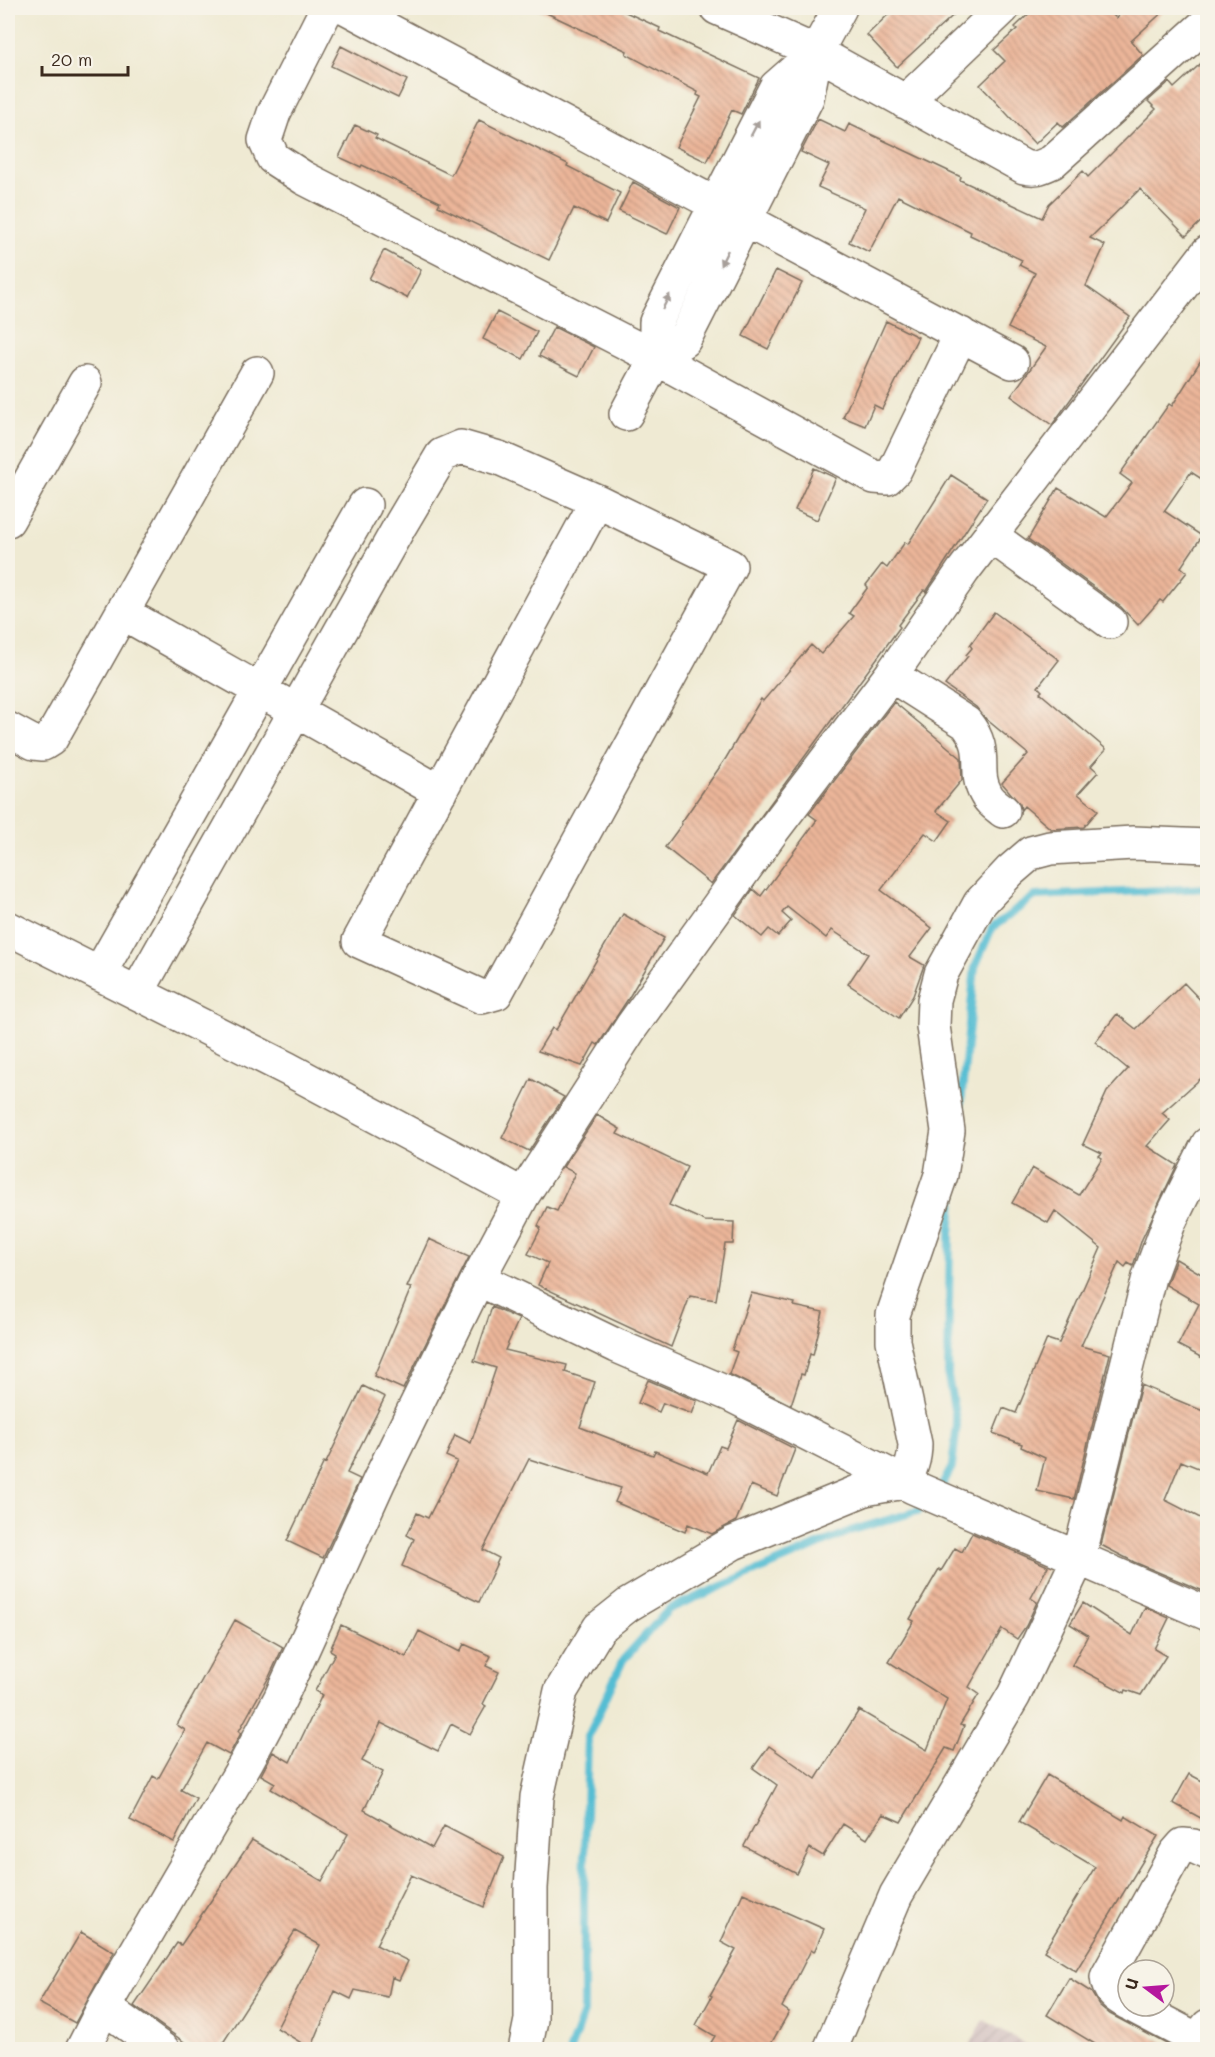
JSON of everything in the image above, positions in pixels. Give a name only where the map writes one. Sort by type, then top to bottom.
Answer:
[{"type":"street","points":[[327,8],[274,113],[265,140],[273,158],[304,178],[656,358],[874,477],[887,478],[895,470],[961,334]]},
{"type":"street","points":[[347,8],[1012,362]]},
{"type":"street","points":[[717,8],[816,52],[1024,167],[1038,169],[1052,162],[1208,22]]},
{"type":"street","points":[[656,358],[684,340],[807,98],[816,52],[840,8]]},
{"type":"street","points":[[904,102],[1003,8]]},
{"type":"street","points":[[626,414],[656,358],[656,322],[776,87],[816,52]]},
{"type":"street","points":[[82,2049],[247,1761],[280,1699],[379,1481],[478,1279],[523,1195],[632,1026],[773,830],[891,675],[990,535],[1208,252]]},
{"type":"street","points":[[8,729],[34,743],[43,744],[51,739],[257,373]]},
{"type":"street","points":[[8,520],[85,383]]},
{"type":"street","points":[[137,993],[442,454],[461,447],[499,458],[597,501],[730,566],[496,993],[482,997],[359,941],[597,501]]},
{"type":"street","points":[[8,500],[44,456]]},
{"type":"street","points":[[99,974],[364,505]]},
{"type":"street","points":[[990,535],[1110,622]]},
{"type":"street","points":[[123,613],[440,792]]},
{"type":"street","points":[[891,675],[966,723],[980,745],[982,786],[987,797],[1003,811]]},
{"type":"street","points":[[908,1484],[915,1458],[915,1444],[893,1341],[893,1315],[941,1175],[948,1131],[933,1026],[934,1000],[941,974],[980,903],[1030,853],[1050,848],[1133,843],[1208,846]]},
{"type":"street","points":[[8,928],[288,1069],[523,1195]]},
{"type":"street","points":[[830,2049],[896,1895],[1014,1695],[1079,1557],[1149,1277],[1169,1223],[1208,1144]]},
{"type":"street","points":[[478,1279],[617,1346],[732,1395],[908,1484],[1208,1614]]},
{"type":"street","points":[[525,2049],[531,2020],[531,1888],[537,1797],[561,1691],[599,1628],[628,1605],[733,1543],[865,1489],[908,1484]]},
{"type":"street","points":[[1118,1958],[1176,1853],[1183,1845],[1208,1853]]},
{"type":"street","points":[[1116,1961],[1107,1977],[1107,1985],[1116,1996]]},
{"type":"street","points":[[104,2007],[163,2049]]},
{"type":"street","points":[[1156,2018],[1194,2038],[1199,2038],[1208,2026]]},
{"type":"shaded area","points":[[984,2020],[1034,2049],[967,2049]]},
{"type":"building","points":[[536,8],[617,8],[660,28],[659,31],[759,78],[741,114],[732,110],[707,162],[676,147],[701,97],[697,95],[698,92],[626,54],[627,51]]},
{"type":"building","points":[[895,8],[961,8],[897,67],[867,35]]},
{"type":"building","points":[[1035,8],[1106,8],[1116,18],[1127,8],[1167,8],[1131,41],[1143,55],[1063,127],[1058,122],[1035,144],[980,85],[1005,61],[994,50]]},
{"type":"building","points":[[341,46],[407,80],[398,98],[331,66]]},
{"type":"building","points":[[1208,57],[1208,215],[1186,236],[1140,189],[1090,238],[1105,245],[1086,286],[1130,317],[1052,425],[1011,396],[1046,347],[1008,328],[1035,273],[1019,265],[1022,260],[898,196],[869,252],[849,242],[865,208],[818,187],[829,165],[801,152],[818,119],[845,132],[849,124],[1042,218],[1049,204],[1083,171],[1088,177],[1156,109],[1148,101],[1169,82],[1174,88]]},
{"type":"building","points":[[479,120],[568,164],[567,166],[620,193],[606,223],[574,208],[549,260],[438,206],[440,202],[362,165],[361,167],[339,157],[355,125],[377,135],[375,138],[451,175]]},
{"type":"building","points":[[633,182],[680,207],[667,234],[619,211]]},
{"type":"building","points":[[384,250],[421,270],[407,298],[369,279]]},
{"type":"building","points":[[776,270],[802,283],[768,349],[743,336]]},
{"type":"building","points":[[497,312],[537,332],[523,359],[483,339]]},
{"type":"building","points":[[886,321],[918,337],[882,409],[874,405],[865,426],[843,417]]},
{"type":"building","points":[[554,327],[594,347],[579,376],[539,356]]},
{"type":"building","points":[[1208,349],[1208,483],[1191,472],[1164,511],[1202,536],[1181,567],[1187,572],[1163,602],[1160,600],[1138,625],[1121,607],[1028,539],[1058,488],[1106,517],[1132,483],[1120,474],[1169,404],[1172,406]]},
{"type":"building","points":[[814,468],[836,478],[817,520],[795,510]]},
{"type":"building","points":[[951,475],[987,498],[926,592],[924,590],[898,625],[900,627],[711,884],[665,847],[726,758],[761,699],[763,701],[811,645],[821,654],[854,616],[849,613],[868,587],[866,585],[882,564],[887,568],[905,542],[908,544]]},
{"type":"building","points":[[994,612],[1059,660],[1038,687],[1042,691],[1040,693],[1106,749],[1091,766],[1098,772],[1078,794],[1098,810],[1084,827],[1051,829],[1024,806],[1021,810],[1020,804],[1002,783],[1028,754],[986,719],[976,707],[945,685],[968,656],[966,655],[972,648],[970,645]]},
{"type":"building","points":[[894,702],[961,758],[962,780],[936,811],[951,821],[937,841],[925,833],[881,890],[932,928],[910,957],[924,965],[913,996],[899,1018],[848,984],[868,954],[832,930],[826,938],[787,907],[782,913],[791,921],[778,936],[769,929],[762,937],[735,915],[753,889],[761,896],[817,820],[809,814]]},
{"type":"building","points":[[623,914],[664,938],[628,999],[598,1045],[595,1043],[582,1066],[538,1051],[552,1028],[556,1030]]},
{"type":"building","points":[[1184,983],[1208,1008],[1208,1072],[1162,1113],[1170,1120],[1147,1146],[1177,1165],[1142,1239],[1133,1266],[1128,1263],[1125,1267],[1119,1262],[1081,1346],[1110,1354],[1074,1499],[1037,1491],[1045,1458],[1021,1447],[1022,1444],[993,1433],[1003,1408],[1016,1413],[1047,1339],[1059,1343],[1101,1248],[1055,1211],[1048,1223],[1012,1203],[1032,1168],[1079,1195],[1102,1158],[1099,1156],[1102,1153],[1083,1144],[1107,1092],[1128,1069],[1095,1042],[1117,1014],[1136,1029]]},
{"type":"building","points":[[531,1079],[564,1097],[529,1151],[502,1138]]},
{"type":"building","points":[[597,1115],[620,1129],[617,1134],[687,1167],[669,1205],[705,1221],[734,1222],[733,1244],[725,1244],[716,1300],[690,1296],[671,1347],[538,1285],[548,1263],[528,1254],[541,1228],[538,1226],[547,1207],[557,1211],[575,1173],[563,1167]]},
{"type":"building","points":[[429,1239],[469,1257],[403,1389],[374,1376],[411,1288],[407,1287]]},
{"type":"building","points":[[1176,1259],[1208,1278],[1208,1361],[1178,1345],[1199,1304],[1166,1285]]},
{"type":"building","points":[[751,1293],[823,1312],[813,1355],[810,1354],[804,1375],[801,1374],[791,1405],[729,1374],[737,1352],[732,1350]]},
{"type":"building","points":[[492,1307],[519,1319],[505,1350],[567,1365],[565,1372],[595,1382],[580,1427],[653,1455],[655,1451],[708,1473],[720,1446],[726,1448],[738,1420],[795,1449],[777,1496],[751,1485],[736,1521],[712,1534],[688,1524],[685,1532],[615,1502],[621,1488],[529,1459],[483,1550],[499,1558],[479,1602],[402,1566],[414,1539],[407,1535],[417,1513],[428,1518],[457,1461],[446,1456],[455,1435],[471,1443],[496,1368],[474,1361]]},
{"type":"building","points":[[648,1380],[697,1401],[692,1414],[663,1403],[659,1412],[638,1403]]},
{"type":"building","points":[[1141,1385],[1208,1413],[1208,1472],[1181,1461],[1165,1500],[1208,1522],[1208,1593],[1134,1562],[1101,1545]]},
{"type":"building","points":[[363,1386],[385,1397],[347,1473],[360,1479],[323,1558],[287,1541]]},
{"type":"building","points":[[972,1533],[1048,1566],[1031,1598],[1037,1602],[1026,1626],[1017,1639],[1002,1629],[969,1687],[979,1694],[960,1725],[964,1726],[954,1751],[946,1748],[901,1822],[883,1814],[867,1839],[843,1824],[823,1856],[810,1848],[797,1874],[744,1846],[777,1785],[753,1768],[769,1746],[816,1779],[859,1710],[927,1750],[947,1699],[889,1662],[914,1621],[910,1619],[939,1569],[941,1571],[955,1548],[962,1552]]},
{"type":"building","points":[[1083,1603],[1132,1635],[1145,1607],[1169,1618],[1154,1649],[1166,1656],[1141,1695],[1126,1690],[1125,1693],[1072,1665],[1088,1635],[1070,1624]]},
{"type":"building","points":[[235,1620],[283,1647],[229,1755],[207,1743],[181,1790],[196,1798],[174,1842],[130,1820],[153,1776],[158,1779],[185,1730],[177,1725]]},
{"type":"building","points":[[341,1625],[406,1657],[419,1631],[460,1652],[464,1644],[491,1656],[486,1666],[499,1672],[483,1704],[486,1706],[470,1734],[451,1724],[438,1751],[381,1723],[362,1761],[383,1772],[364,1810],[432,1848],[444,1826],[504,1857],[484,1907],[411,1875],[376,1945],[408,1961],[399,1980],[392,1977],[388,1997],[355,1990],[351,1999],[335,1991],[311,2049],[277,2028],[320,1945],[295,1931],[219,2049],[194,2049],[134,2006],[177,1943],[181,1945],[252,1840],[322,1881],[348,1834],[271,1789],[275,1783],[261,1775],[273,1752],[290,1762],[322,1695],[315,1691],[335,1653],[330,1650]]},
{"type":"building","points":[[1189,1774],[1208,1784],[1208,1822],[1173,1803]]},
{"type":"building","points":[[1047,1775],[1123,1820],[1125,1816],[1158,1836],[1076,1971],[1044,1951],[1095,1867],[1019,1822]]},
{"type":"building","points":[[743,1893],[824,1929],[814,1952],[811,1950],[782,2007],[789,2012],[768,2049],[707,2049],[715,2036],[696,2025],[736,1950],[721,1942]]},
{"type":"building","points":[[81,1932],[114,1952],[75,2023],[39,2003]]},
{"type":"building","points":[[1069,1978],[1091,1992],[1099,2005],[1116,2018],[1176,2049],[1103,2049],[1047,2015]]},
{"type":"waterway","points":[[960,1112],[975,967],[992,928],[1035,896],[1208,888]]},
{"type":"waterway","points":[[939,1491],[952,1467],[957,1425],[948,1377],[950,1234],[955,1179]]},
{"type":"waterway","points":[[570,2050],[584,2013],[588,1737],[623,1660],[669,1609],[853,1530],[918,1511],[928,1503]]}]
